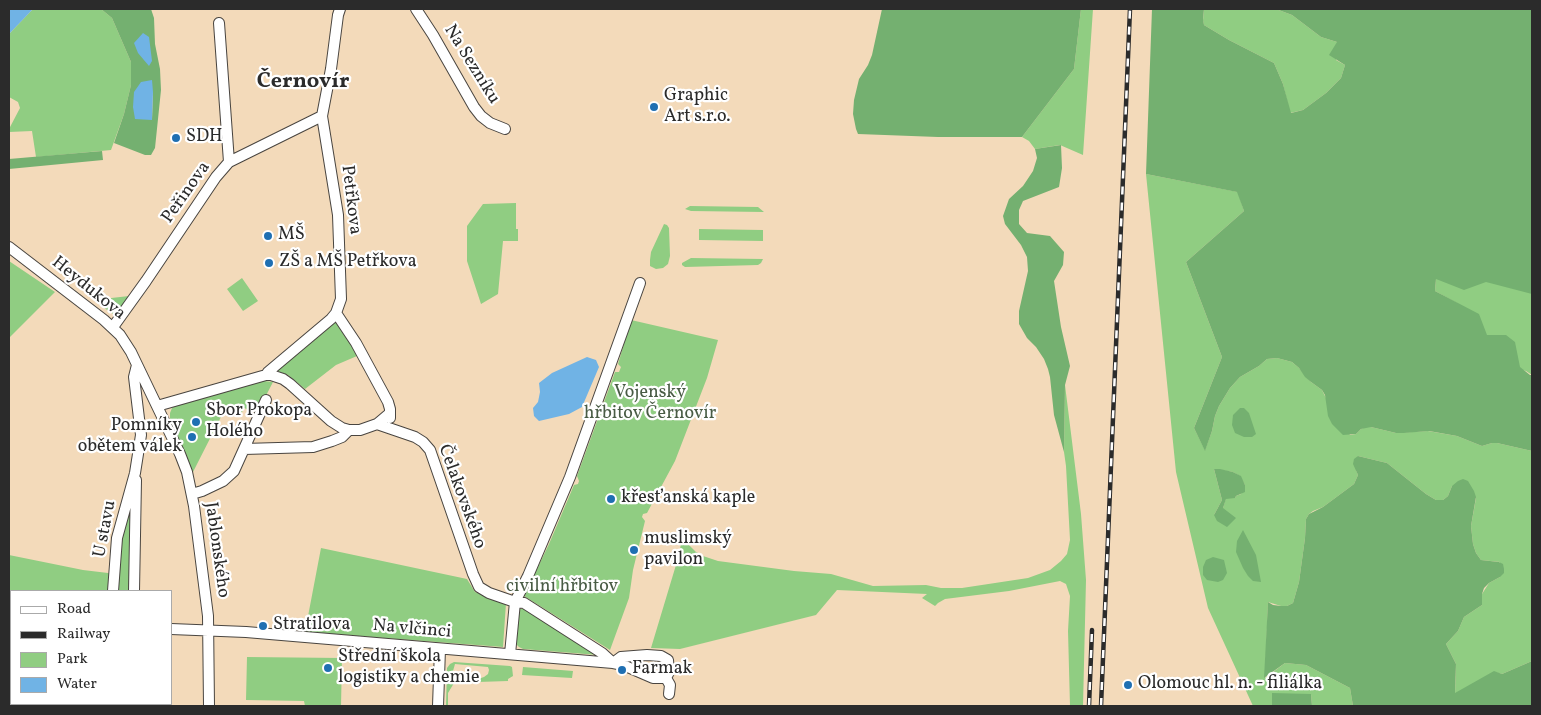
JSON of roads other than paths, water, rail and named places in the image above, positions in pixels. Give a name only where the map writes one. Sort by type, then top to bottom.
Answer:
[{"type":"street","points":[[322,116],[340,9]]},
{"type":"street","name":"Na Sezníku","points":[[416,9],[438,43],[474,107],[490,123],[505,128]]},
{"type":"street","points":[[219,23],[229,162]]},
{"type":"street","name":"Peřinova","points":[[113,328],[216,177],[229,162],[322,116]]},
{"type":"street","name":"Petřkova","points":[[322,116],[338,215],[342,295],[336,313]]},
{"type":"street","name":"Heydukova","points":[[9,247],[113,328],[125,342],[157,406]]},
{"type":"street","points":[[510,654],[515,602],[570,478],[640,283]]},
{"type":"street","points":[[266,375],[336,313],[356,343],[388,402],[390,409],[388,428]]},
{"type":"street","name":"U stavu","points":[[114,590],[117,538],[135,473],[141,427],[134,377],[137,365]]},
{"type":"street","points":[[157,406],[266,375],[283,379],[305,396],[331,421],[349,430],[365,429],[377,424],[390,414]]},
{"type":"street","points":[[192,494],[208,488],[234,471],[266,400]]},
{"type":"street","name":"Jablonského","points":[[157,406],[182,460],[192,494],[209,630],[209,706]]},
{"type":"street","name":"Čelakovského","points":[[377,424],[415,437],[430,450],[477,584],[485,592],[524,603],[602,652],[613,663]]},
{"type":"street","points":[[244,449],[312,447],[342,437],[349,430]]},
{"type":"street","name":"U stavu","points":[[134,590],[137,488],[135,473]]},
{"type":"street","points":[[172,629],[209,630]]},
{"type":"street","name":"Na vlčinci","points":[[209,630],[613,663],[623,665],[652,678],[666,678],[669,672],[668,660],[661,656],[621,657],[613,663]]},
{"type":"street","points":[[438,706],[440,649]]},
{"type":"street","points":[[666,678],[670,685],[669,694]]},
{"type":"water","points":[[9,9],[33,9],[9,34]]},
{"type":"water","points":[[143,33],[149,37],[152,61],[149,66],[138,53],[134,43]]},
{"type":"water","points":[[152,80],[152,120],[135,119],[133,107],[134,92],[141,82]]},
{"type":"water","points":[[587,357],[596,360],[599,367],[582,407],[569,414],[539,421],[534,416],[533,408],[538,402],[539,383],[552,373]]},
{"type":"railway","points":[[1101,706],[1130,9]]},
{"type":"railway","points":[[1089,706],[1092,630]]},
{"type":"place","name":"Graphic Art s.r.o.","points":[[654,107]]},
{"type":"place","name":"SDH","points":[[176,138]]},
{"type":"place","name":"MŠ","points":[[268,236]]},
{"type":"place","name":"ZŠ a MŠ Petřkova","points":[[269,263]]},
{"type":"place","name":"Sbor Prokopa Holého","points":[[196,422]]},
{"type":"place","name":"Pomníky obětem válek","points":[[192,437]]},
{"type":"place","name":"křesťanská kaple","points":[[611,499]]},
{"type":"place","name":"muslimský pavilon","points":[[634,550]]},
{"type":"place","name":"Stratilova","points":[[263,626]]},
{"type":"place","name":"Střední škola logistiky a chemie","points":[[328,668]]},
{"type":"place","name":"Farmak","points":[[622,670]]},
{"type":"place","name":"Olomouc hl. n. - filiálka","points":[[1128,685]]},
{"type":"district","name":"Černovír","points":[[303,83]]},
{"type":"park label","name":"Vojenský hřbitov Černovír","points":[[650,404]]},
{"type":"park label","name":"civilní hřbitov","points":[[562,588]]}]
